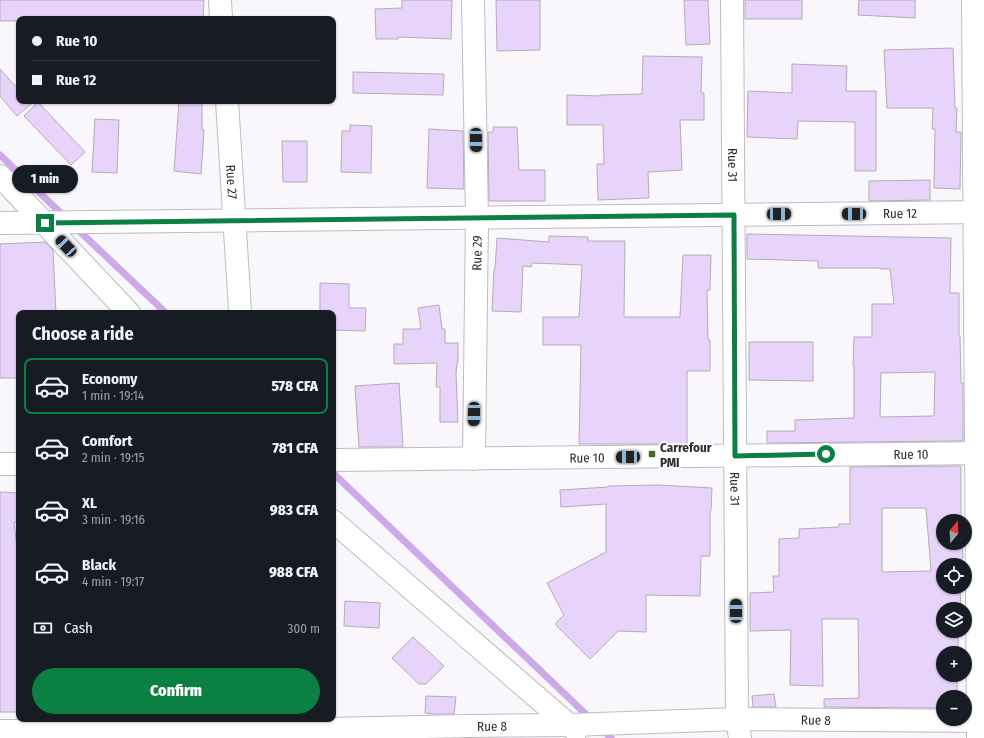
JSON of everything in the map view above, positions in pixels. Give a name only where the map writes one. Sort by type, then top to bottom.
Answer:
[{"type":"street","points":[[220,0],[221,16]]},
{"type":"street","name":"Rue 29","points":[[474,0],[478,218],[474,459]]},
{"type":"street","name":"Rue 31","points":[[732,0],[735,456],[739,729]]},
{"type":"street","points":[[974,0],[979,212],[980,726]]},
{"type":"street","name":"Rue 27","points":[[226,104],[240,310]]},
{"type":"street","points":[[0,176],[126,310]]},
{"type":"street","name":"Rue 12","points":[[0,223],[979,212]]},
{"type":"street","name":"Rue 10","points":[[336,460],[980,453]]},
{"type":"street","points":[[0,464],[16,464]]},
{"type":"street","points":[[336,524],[577,732]]},
{"type":"street","name":"Rue 8","points":[[0,731],[227,729],[577,732],[980,726]]},
{"type":"building","points":[[0,0],[204,0],[203,16],[16,16],[16,21],[0,21]]},
{"type":"building","points":[[402,0],[452,0],[451,39],[398,37],[398,39],[376,39],[375,9],[402,8]]},
{"type":"building","points":[[496,0],[540,0],[540,50],[497,51]]},
{"type":"building","points":[[684,0],[708,0],[710,44],[686,45]]},
{"type":"building","points":[[745,0],[802,0],[802,19],[745,19]]},
{"type":"building","points":[[859,0],[915,0],[915,18],[858,15]]},
{"type":"building","points":[[953,48],[955,108],[957,108],[956,132],[961,132],[960,189],[934,188],[935,129],[932,129],[933,108],[887,108],[884,50]]},
{"type":"building","points":[[643,56],[702,57],[701,93],[704,93],[704,120],[680,120],[682,170],[648,172],[649,198],[598,200],[597,164],[604,164],[603,125],[567,125],[567,95],[601,96],[642,94]]},
{"type":"building","points":[[792,64],[847,66],[846,91],[876,91],[876,171],[855,171],[855,122],[798,121],[797,139],[747,137],[748,91],[792,93]]},
{"type":"building","points":[[0,69],[16,87],[16,104],[31,104],[17,116],[0,96]]},
{"type":"building","points":[[353,72],[444,74],[443,95],[353,93]]},
{"type":"building","points":[[36,104],[40,104],[85,152],[71,165],[24,116]]},
{"type":"building","points":[[179,104],[202,104],[202,130],[204,130],[201,174],[174,171]]},
{"type":"building","points":[[95,119],[119,120],[117,173],[92,172]]},
{"type":"building","points":[[350,125],[372,126],[371,173],[341,172],[342,131],[350,131]]},
{"type":"building","points":[[493,127],[517,127],[519,170],[545,170],[545,201],[489,201],[488,132],[493,132]]},
{"type":"building","points":[[429,129],[463,131],[464,189],[427,188]]},
{"type":"building","points":[[282,141],[307,141],[307,182],[283,182]]},
{"type":"building","points":[[930,180],[930,200],[869,201],[869,181]]},
{"type":"building","points":[[747,234],[951,238],[950,293],[959,293],[961,383],[963,383],[963,441],[767,443],[767,431],[795,431],[795,420],[854,418],[854,337],[872,337],[872,304],[894,304],[890,269],[818,268],[818,261],[747,259]],"holes":[[[935,372],[934,416],[880,417],[881,373]]]},
{"type":"building","points":[[549,236],[588,237],[588,241],[625,241],[624,317],[680,317],[683,255],[711,255],[710,290],[707,290],[710,371],[687,371],[687,444],[579,444],[581,345],[543,345],[543,317],[579,317],[582,265],[532,263],[531,267],[523,266],[521,312],[492,311],[497,238],[549,242]]},
{"type":"building","points":[[45,242],[53,250],[56,310],[16,310],[16,378],[0,378],[0,244]]},
{"type":"building","points":[[320,283],[349,284],[349,308],[366,308],[365,331],[336,330],[336,310],[320,310]]},
{"type":"building","points":[[439,305],[442,329],[445,329],[445,343],[458,343],[458,363],[456,373],[458,422],[440,422],[440,387],[436,387],[437,363],[394,364],[394,344],[403,344],[403,329],[421,329],[418,308]]},
{"type":"building","points":[[749,342],[813,342],[813,381],[749,380]]},
{"type":"building","points":[[399,383],[403,447],[359,447],[355,386]]},
{"type":"building","points":[[961,466],[961,514],[936,514],[936,550],[962,550],[963,558],[936,558],[936,594],[960,594],[961,602],[936,602],[936,638],[958,638],[958,646],[936,646],[936,682],[957,682],[957,690],[936,690],[936,708],[824,707],[824,699],[859,698],[858,619],[822,619],[823,686],[790,685],[791,630],[750,631],[750,593],[774,592],[773,576],[779,576],[779,539],[799,538],[799,529],[839,527],[839,524],[850,524],[850,467]],"holes":[[[882,508],[926,508],[931,571],[882,572]]]},
{"type":"building","points":[[657,485],[712,488],[710,511],[710,556],[701,556],[700,596],[646,595],[646,632],[618,631],[590,659],[555,624],[564,615],[547,583],[606,552],[606,504],[561,507],[560,490],[608,486]]},
{"type":"building","points":[[0,492],[16,493],[16,522],[14,522],[16,539],[16,712],[0,712]]},
{"type":"building","points":[[345,601],[380,603],[379,628],[344,626]]},
{"type":"building","points":[[413,637],[444,666],[426,684],[419,684],[392,658]]},
{"type":"building","points":[[774,694],[776,707],[753,707],[752,696]]},
{"type":"building","points":[[426,696],[456,697],[454,714],[425,713]]},
{"type":"waterway","points":[[0,155],[65,217]]},
{"type":"waterway","points":[[75,227],[163,310]]},
{"type":"waterway","points":[[336,476],[592,720]]},
{"type":"waterway","points":[[601,728],[611,738]]},
{"type":"place","name":"Carrefour PMI","points":[[652,454]]},
{"type":"route","points":[[45,223],[734,215],[735,456],[826,454]]}]
